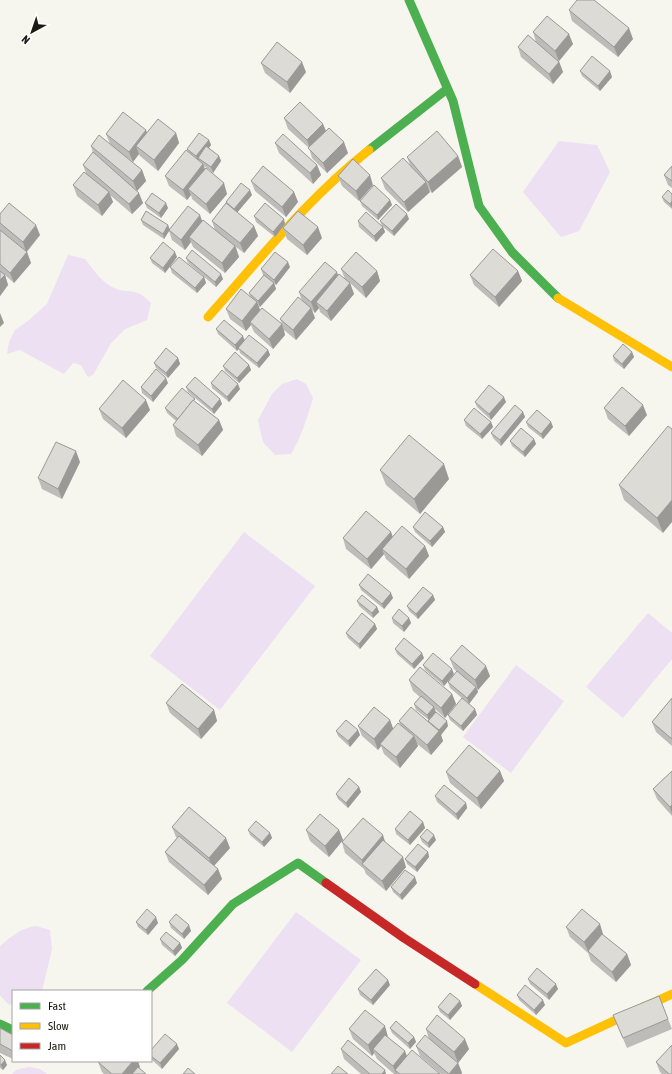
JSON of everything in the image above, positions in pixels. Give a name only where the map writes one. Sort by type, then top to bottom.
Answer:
[{"type":"street","points":[[409,0],[453,101],[479,206],[512,252],[556,297],[672,367]]},
{"type":"street","points":[[208,317],[297,218],[344,170],[448,89]]},
{"type":"street","points":[[148,990],[182,960],[233,904],[298,863],[404,938],[566,1043],[672,994]]},
{"type":"street","points":[[0,1024],[12,1030]]},
{"type":"shaded area","points":[[559,141],[597,145],[610,172],[579,231],[561,237],[523,192]]},
{"type":"shaded area","points":[[68,255],[85,259],[105,282],[114,288],[136,292],[145,297],[151,303],[147,320],[125,329],[111,343],[93,375],[88,377],[81,365],[73,363],[64,374],[20,350],[7,354],[9,342],[15,330],[28,321],[47,304]]},
{"type":"shaded area","points":[[297,379],[306,384],[313,398],[301,434],[291,454],[275,455],[263,442],[258,420],[272,394],[282,384]]},
{"type":"shaded area","points":[[244,532],[315,586],[220,710],[150,656]]},
{"type":"shaded area","points":[[648,613],[672,633],[672,659],[623,718],[586,687]]},
{"type":"shaded area","points":[[516,665],[564,701],[511,773],[463,737]]},
{"type":"shaded area","points":[[296,912],[361,960],[292,1052],[227,1003]]},
{"type":"shaded area","points":[[36,926],[50,930],[52,949],[42,990],[12,990],[12,1005],[8,1004],[0,995],[0,946],[12,936]]},
{"type":"shaded area","points":[[29,1067],[40,1069],[47,1074],[12,1074],[16,1070]]},
{"type":"building","points":[[577,0],[594,0],[629,28],[614,47],[569,10]]},
{"type":"building","points":[[547,16],[569,34],[555,51],[533,32]]},
{"type":"building","points":[[528,35],[559,62],[549,74],[518,47]]},
{"type":"building","points":[[277,42],[302,62],[287,82],[261,63]]},
{"type":"building","points":[[592,56],[610,71],[598,86],[580,71]]},
{"type":"building","points":[[300,102],[323,124],[307,140],[284,118]]},
{"type":"building","points":[[123,112],[146,130],[129,152],[106,134]]},
{"type":"building","points":[[158,119],[176,133],[154,160],[136,146]]},
{"type":"building","points":[[329,128],[344,142],[323,163],[308,148]]},
{"type":"building","points":[[437,131],[458,156],[428,182],[407,157]]},
{"type":"building","points":[[199,133],[209,140],[196,156],[187,149]]},
{"type":"building","points":[[283,134],[317,165],[310,173],[275,143]]},
{"type":"building","points":[[99,135],[142,170],[133,181],[91,146]]},
{"type":"building","points":[[206,146],[219,156],[211,167],[198,158]]},
{"type":"building","points":[[186,150],[203,164],[183,190],[165,176]]},
{"type":"building","points":[[93,152],[139,193],[129,204],[83,165]]},
{"type":"building","points":[[403,158],[426,182],[404,202],[381,178]]},
{"type":"building","points":[[353,159],[370,175],[356,191],[338,176]]},
{"type":"building","points":[[263,166],[294,192],[282,207],[251,181]]},
{"type":"building","points":[[672,166],[672,181],[664,175]]},
{"type":"building","points":[[206,168],[224,183],[206,204],[188,189]]},
{"type":"building","points":[[84,172],[109,192],[98,205],[73,185]]},
{"type":"building","points":[[241,183],[250,190],[234,209],[226,202]]},
{"type":"building","points":[[374,185],[390,200],[377,215],[360,201]]},
{"type":"building","points":[[668,190],[672,194],[672,201],[670,204],[662,197]]},
{"type":"building","points":[[152,193],[166,203],[159,213],[145,203]]},
{"type":"building","points":[[9,203],[36,225],[23,242],[0,223],[0,214]]},
{"type":"building","points":[[226,203],[254,226],[240,243],[212,221]]},
{"type":"building","points":[[265,203],[284,219],[273,232],[254,216]]},
{"type":"building","points":[[396,204],[407,214],[392,231],[380,221]]},
{"type":"building","points":[[188,206],[200,215],[181,240],[169,230]]},
{"type":"building","points":[[146,211],[168,225],[163,234],[141,220]]},
{"type":"building","points":[[298,211],[318,227],[303,245],[283,228]]},
{"type":"building","points":[[366,212],[383,227],[374,236],[358,221]]},
{"type":"building","points":[[203,220],[235,246],[222,263],[189,237]]},
{"type":"building","points":[[0,230],[27,252],[10,273],[0,264]]},
{"type":"building","points":[[163,242],[175,252],[163,268],[150,258]]},
{"type":"building","points":[[493,249],[518,271],[495,297],[470,275]]},
{"type":"building","points":[[192,250],[221,274],[215,282],[186,258]]},
{"type":"building","points":[[275,252],[288,262],[274,280],[261,269]]},
{"type":"building","points":[[356,252],[377,271],[362,287],[341,269]]},
{"type":"building","points":[[179,257],[204,277],[195,288],[170,267]]},
{"type":"building","points":[[325,262],[337,272],[311,302],[299,292]]},
{"type":"building","points":[[0,271],[5,275],[0,280]]},
{"type":"building","points":[[339,274],[350,283],[327,311],[316,302]]},
{"type":"building","points":[[264,275],[274,283],[258,301],[249,293]]},
{"type":"building","points":[[241,289],[257,302],[242,321],[226,309]]},
{"type":"building","points":[[298,297],[311,308],[293,330],[280,319]]},
{"type":"building","points":[[262,308],[282,324],[269,339],[250,322]]},
{"type":"building","points":[[224,320],[243,336],[235,345],[216,329]]},
{"type":"building","points":[[249,335],[268,350],[257,363],[238,348]]},
{"type":"building","points":[[623,344],[632,352],[622,364],[613,356]]},
{"type":"building","points":[[166,348],[178,358],[166,373],[154,363]]},
{"type":"building","points":[[235,352],[249,365],[237,378],[223,366]]},
{"type":"building","points":[[156,369],[166,378],[151,396],[141,387]]},
{"type":"building","points":[[222,370],[238,384],[227,397],[211,383]]},
{"type":"building","points":[[195,377],[220,399],[212,409],[186,387]]},
{"type":"building","points":[[123,380],[146,400],[122,428],[99,409]]},
{"type":"building","points":[[489,385],[504,397],[489,414],[475,402]]},
{"type":"building","points":[[622,387],[643,405],[625,426],[604,408]]},
{"type":"building","points":[[182,388],[195,399],[178,419],[165,408]]},
{"type":"building","points":[[193,400],[219,420],[198,445],[173,425]]},
{"type":"building","points":[[515,405],[523,412],[500,440],[491,433]]},
{"type":"building","points":[[474,408],[491,422],[480,434],[464,420]]},
{"type":"building","points":[[537,410],[551,422],[541,434],[526,422]]},
{"type":"building","points":[[668,426],[672,429],[672,500],[657,518],[619,485]]},
{"type":"building","points":[[521,428],[534,439],[523,452],[510,441]]},
{"type":"building","points":[[409,435],[444,464],[414,499],[380,470]]},
{"type":"building","points":[[56,442],[76,451],[58,489],[38,478]]},
{"type":"building","points":[[366,511],[391,532],[367,559],[343,538]]},
{"type":"building","points":[[425,512],[443,527],[430,541],[413,527]]},
{"type":"building","points":[[402,526],[425,546],[406,569],[382,549]]},
{"type":"building","points":[[368,574],[391,593],[382,604],[359,585]]},
{"type":"building","points":[[423,587],[433,595],[416,614],[407,606]]},
{"type":"building","points":[[362,595],[377,607],[372,613],[357,601]]},
{"type":"building","points":[[399,609],[409,618],[402,626],[392,618]]},
{"type":"building","points":[[362,613],[375,624],[359,644],[346,633]]},
{"type":"building","points":[[404,638],[422,653],[412,664],[395,649]]},
{"type":"building","points":[[462,645],[486,666],[475,680],[450,659]]},
{"type":"building","points":[[433,653],[452,669],[442,681],[423,665]]},
{"type":"building","points":[[420,667],[452,694],[441,708],[409,680]]},
{"type":"building","points":[[457,671],[476,687],[467,698],[448,682]]},
{"type":"building","points":[[182,684],[214,710],[198,729],[166,703]]},
{"type":"building","points":[[421,696],[434,707],[427,715],[414,704]]},
{"type":"building","points":[[462,698],[475,709],[461,726],[448,715]]},
{"type":"building","points":[[672,698],[672,739],[652,722]]},
{"type":"building","points":[[374,707],[390,720],[374,739],[358,726]]},
{"type":"building","points":[[411,707],[439,731],[427,745],[399,721]]},
{"type":"building","points":[[436,712],[447,721],[439,730],[428,721]]},
{"type":"building","points":[[346,720],[358,730],[348,741],[336,731]]},
{"type":"building","points":[[398,723],[414,736],[396,757],[380,744]]},
{"type":"building","points":[[469,745],[500,771],[477,798],[446,772]]},
{"type":"building","points":[[672,771],[672,805],[670,807],[653,789]]},
{"type":"building","points":[[349,778],[359,787],[346,803],[336,794]]},
{"type":"building","points":[[444,785],[466,803],[456,814],[435,796]]},
{"type":"building","points":[[189,807],[226,838],[209,858],[172,827]]},
{"type":"building","points":[[410,811],[423,822],[408,840],[395,829]]},
{"type":"building","points":[[320,814],[339,830],[325,846],[306,830]]},
{"type":"building","points":[[363,818],[383,835],[362,860],[342,842]]},
{"type":"building","points":[[256,821],[270,833],[262,842],[248,830]]},
{"type":"building","points":[[427,829],[434,835],[428,843],[420,837]]},
{"type":"building","points":[[179,836],[218,869],[204,885],[165,852]]},
{"type":"building","points":[[383,840],[403,857],[382,881],[362,864]]},
{"type":"building","points":[[418,844],[428,852],[415,867],[405,859]]},
{"type":"building","points":[[405,870],[415,877],[400,895],[391,887]]},
{"type":"building","points":[[147,909],[156,917],[146,930],[136,922]]},
{"type":"building","points":[[582,909],[600,924],[584,942],[566,927]]},
{"type":"building","points":[[176,914],[189,925],[182,934],[169,922]]},
{"type":"building","points":[[166,932],[180,943],[173,951],[160,939]]},
{"type":"building","points":[[602,934],[627,954],[612,972],[588,951]]},
{"type":"building","points":[[537,968],[556,984],[547,994],[528,979]]},
{"type":"building","points":[[376,969],[388,980],[371,1000],[358,989]]},
{"type":"building","points":[[525,985],[543,1000],[534,1010],[517,995]]},
{"type":"building","points":[[450,993],[460,1001],[448,1015],[438,1007]]},
{"type":"building","points":[[659,996],[668,1019],[623,1038],[613,1015]]},
{"type":"building","points":[[365,1010],[385,1026],[368,1045],[349,1029]]},
{"type":"building","points":[[437,1015],[465,1039],[454,1052],[426,1029]]},
{"type":"building","points":[[396,1021],[414,1037],[408,1043],[390,1028]]},
{"type":"building","points":[[0,1028],[12,1034],[12,1050],[0,1044]]},
{"type":"building","points":[[165,1034],[177,1044],[160,1063],[152,1057],[152,1049]]},
{"type":"building","points":[[385,1035],[405,1051],[393,1066],[373,1049]]},
{"type":"building","points":[[425,1035],[458,1063],[449,1074],[416,1046]]},
{"type":"building","points":[[348,1040],[385,1070],[382,1074],[370,1074],[341,1049]]},
{"type":"building","points":[[672,1045],[672,1074],[669,1074],[656,1062]]},
{"type":"building","points":[[412,1050],[440,1074],[400,1074],[395,1070]]},
{"type":"building","points":[[0,1055],[5,1060],[1,1065],[0,1065]]},
{"type":"building","points":[[98,1062],[132,1062],[122,1074],[112,1074]]},
{"type":"building","points":[[338,1066],[348,1074],[331,1074]]},
{"type":"building","points":[[138,1067],[146,1074],[132,1074]]},
{"type":"building","points":[[188,1068],[195,1074],[183,1074]]},
{"type":"traffic: fast","points":[[409,0],[453,101],[479,206],[512,252],[558,298]]},
{"type":"traffic: fast","points":[[369,150],[447,89]]},
{"type":"traffic: fast","points":[[148,990],[182,960],[233,904],[298,863],[326,883]]},
{"type":"traffic: fast","points":[[0,1024],[12,1030]]},
{"type":"traffic: slow","points":[[208,317],[265,252],[325,188],[369,150]]},
{"type":"traffic: slow","points":[[558,298],[672,367]]},
{"type":"traffic: slow","points":[[475,984],[566,1043],[672,994]]},
{"type":"traffic: jam","points":[[326,883],[404,938],[475,984]]}]
